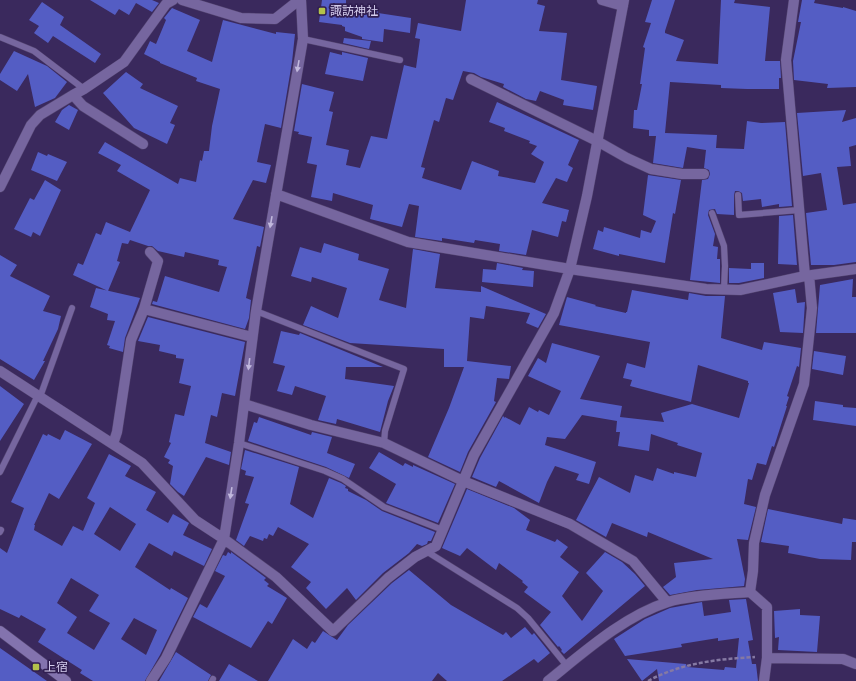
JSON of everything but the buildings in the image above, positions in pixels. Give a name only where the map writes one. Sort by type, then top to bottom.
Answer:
[{"type":"street","points":[[0,188],[3,174],[31,125],[40,115],[73,94],[84,89],[124,62],[166,4],[173,0]]},
{"type":"street","points":[[182,0],[241,18],[275,19],[300,0]]},
{"type":"street","points":[[151,681],[166,658],[224,539],[239,443],[256,311],[303,39],[300,0]]},
{"type":"street","points":[[0,371],[142,463],[195,520],[276,577],[333,631],[388,578],[415,557],[436,546],[474,455],[554,313],[570,269],[598,141],[624,3],[602,0]]},
{"type":"street","points":[[750,592],[753,571],[754,543],[765,495],[804,384],[812,308],[799,210],[786,60],[794,0]]},
{"type":"street","points":[[471,79],[598,141],[651,170],[682,174],[704,174]]},
{"type":"street","points":[[73,94],[83,106],[143,144]]},
{"type":"street","points":[[276,194],[408,242],[570,269],[706,289],[740,290],[807,276],[856,269]]},
{"type":"street","points":[[113,444],[117,432],[131,340],[144,309],[158,261],[150,252]]},
{"type":"street","points":[[144,309],[252,337]]},
{"type":"street","points":[[244,404],[311,425],[384,443],[463,481],[570,524],[633,561],[667,602]]},
{"type":"street","points":[[548,681],[629,619],[667,602],[684,598],[750,592],[768,607],[767,658],[764,681]]},
{"type":"street","points":[[0,631],[66,681]]},
{"type":"street","points":[[767,658],[843,659],[856,664]]},
{"type":"lane","points":[[0,37],[34,51],[84,89]]},
{"type":"lane","points":[[303,39],[400,60]]},
{"type":"lane","points":[[738,195],[739,215],[799,210]]},
{"type":"lane","points":[[712,213],[724,246],[726,266],[724,289]]},
{"type":"lane","points":[[0,472],[39,396],[72,308]]},
{"type":"lane","points":[[256,311],[404,369],[385,431],[384,443]]},
{"type":"lane","points":[[239,443],[325,471],[343,479],[384,507],[443,530]]},
{"type":"lane","points":[[426,552],[517,608],[528,618],[567,666]]},
{"type":"path","points":[[648,681],[678,668],[706,662],[758,656],[767,658]]},
{"type":"place","name":"諏訪神社","points":[[322,11]]},
{"type":"place","name":"上宿","points":[[36,667]]}]
